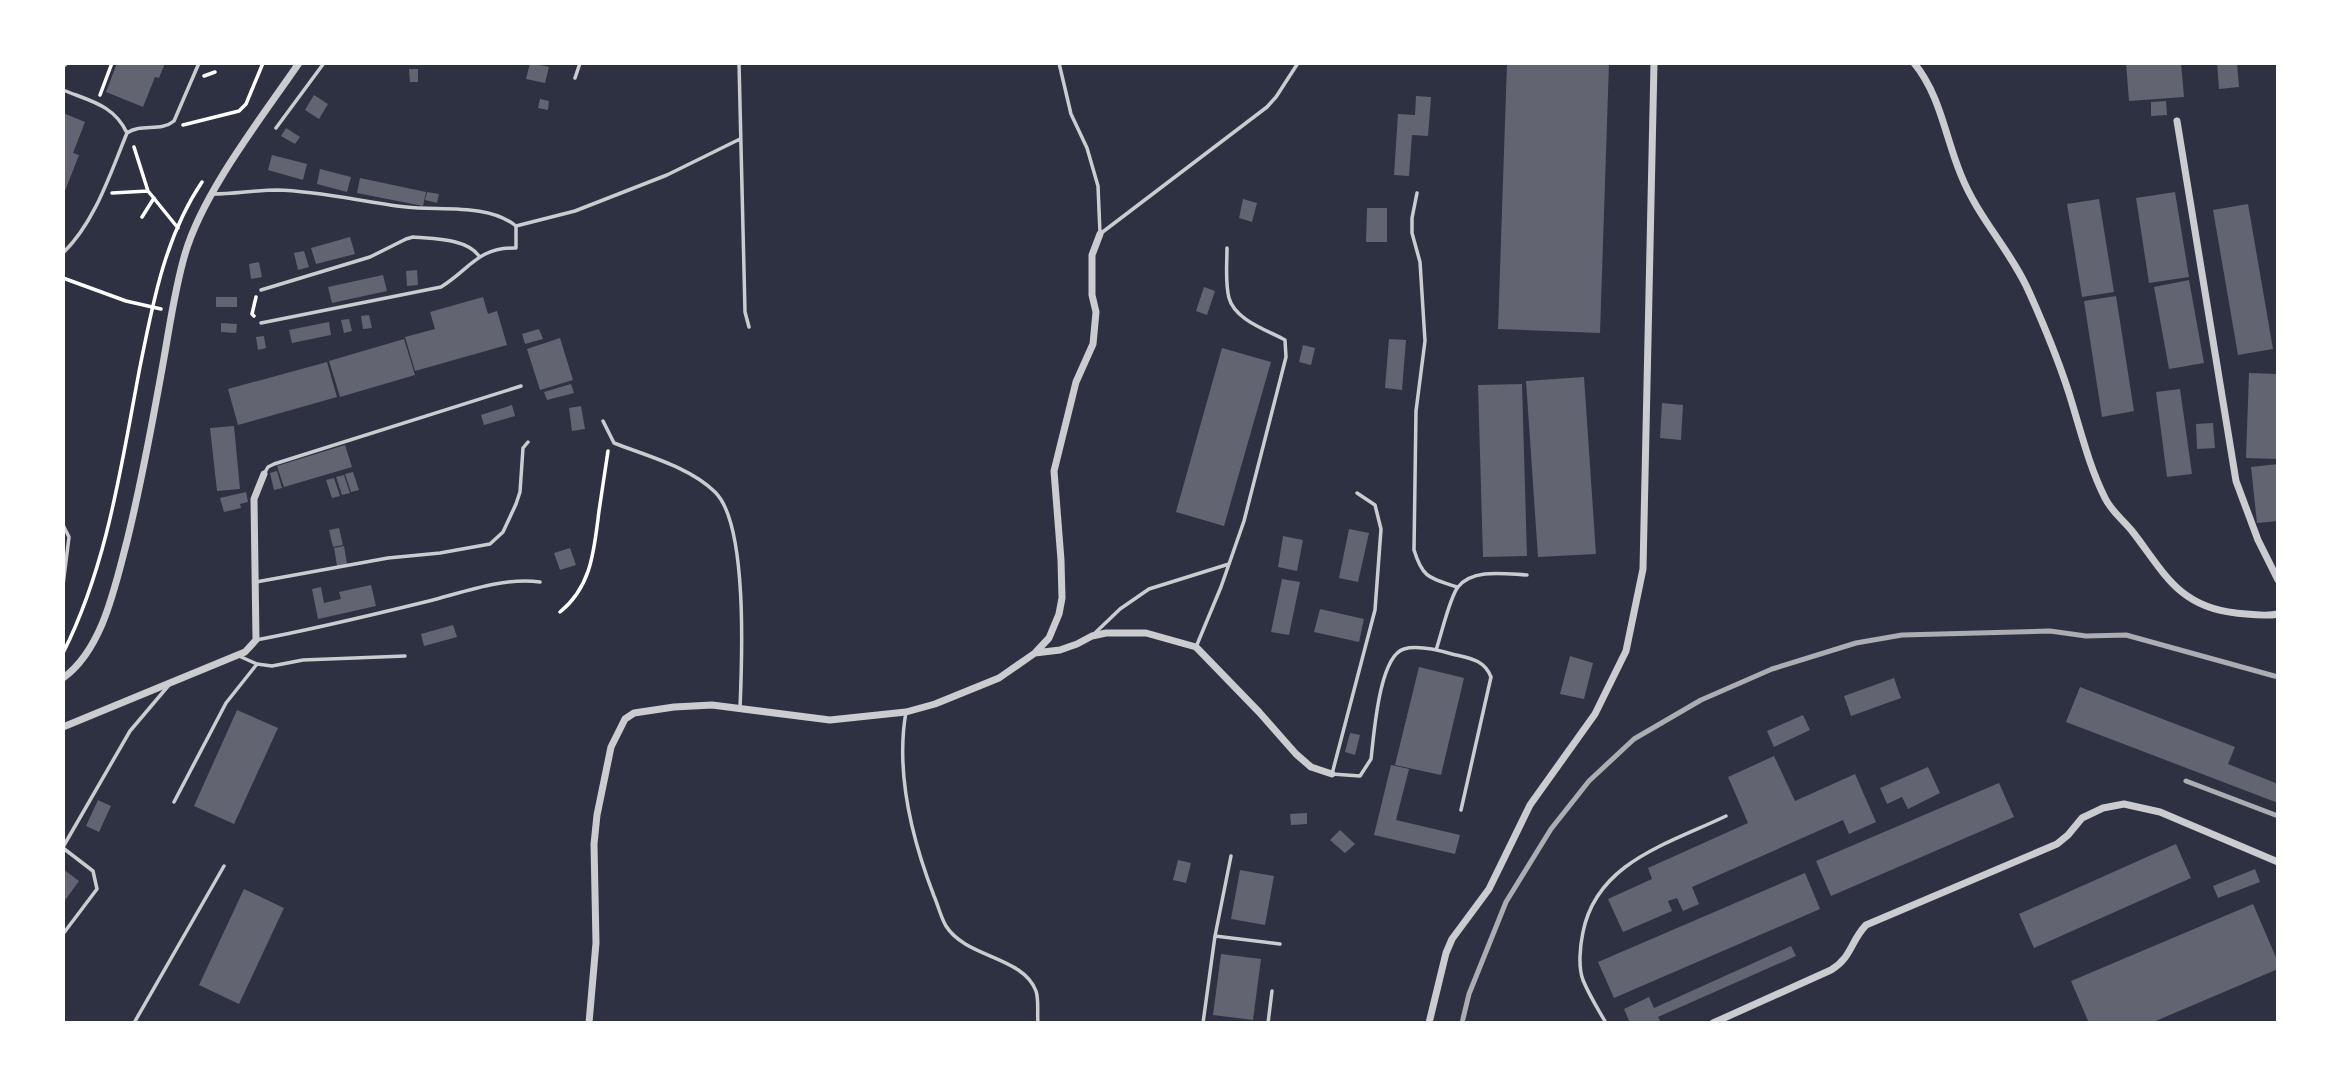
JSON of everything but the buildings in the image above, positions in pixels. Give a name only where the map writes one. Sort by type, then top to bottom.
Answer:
[{"type":"street","points":[[63,678],[73,671],[88,650],[101,625],[115,585],[142,481],[184,255],[213,194],[299,63]]},
{"type":"street","points":[[1429,1023],[1452,939],[1489,889],[1530,805],[1595,714],[1626,651],[1643,569],[1654,63]]},
{"type":"street","points":[[1914,63],[1941,110],[1961,176],[2026,285],[2068,391],[2092,468],[2114,512],[2132,531],[2166,579],[2188,597],[2205,607],[2228,612],[2278,614]]},
{"type":"street","points":[[2177,121],[2236,481],[2258,540],[2278,580]]},
{"type":"street","points":[[589,1023],[596,943],[594,844],[605,769],[615,736],[625,719],[649,710],[712,705],[830,720],[906,712],[935,704],[989,682],[1024,663],[1049,638],[1062,598],[1054,471],[1076,382],[1093,344],[1096,320],[1092,295],[1092,254],[1100,234]]},
{"type":"street","points":[[63,727],[249,649],[256,640],[254,499],[264,474]]},
{"type":"street","points":[[1035,653],[1060,650],[1106,633],[1146,633],[1196,647],[1296,754],[1311,767],[1332,774]]},
{"type":"street","points":[[1713,1023],[1845,962],[1857,936],[1866,925],[2057,844],[2082,818],[2103,808],[2124,804],[2160,812],[2278,862]]},
{"type":"lane","points":[[63,67],[67,63]]},
{"type":"lane","points":[[63,253],[76,241],[102,193],[127,133],[134,129],[167,127],[174,121],[199,63]]},
{"type":"lane","points":[[276,128],[324,63]]},
{"type":"lane","points":[[575,78],[580,63]]},
{"type":"lane","points":[[739,63],[745,313],[749,327]]},
{"type":"lane","points":[[1059,63],[1071,114],[1087,148],[1098,186],[1100,234]]},
{"type":"lane","points":[[1100,234],[1266,107],[1276,97],[1298,63]]},
{"type":"lane","points":[[63,90],[109,109],[121,120],[127,133]]},
{"type":"lane","points":[[213,194],[296,191],[406,207],[454,207],[497,216],[516,226],[575,211],[667,175],[740,139]]},
{"type":"lane","points":[[1417,193],[1412,233],[1420,262],[1425,341],[1416,411],[1414,550],[1420,570],[1432,578],[1457,587]]},
{"type":"lane","points":[[261,323],[441,287],[457,277],[479,256],[506,248],[516,248],[516,226]]},
{"type":"lane","points":[[261,290],[370,257],[414,237],[459,244],[471,248],[479,256]]},
{"type":"lane","points":[[1196,647],[1244,521],[1286,356],[1285,340],[1246,320],[1234,308],[1229,298],[1227,248]]},
{"type":"lane","points":[[264,474],[268,467],[274,464],[521,386]]},
{"type":"lane","points":[[603,421],[614,443],[701,481],[716,493],[727,508],[737,556],[742,675],[740,708]]},
{"type":"lane","points":[[255,582],[388,558],[440,553],[490,544],[503,532],[516,504],[520,492],[523,448],[528,442]]},
{"type":"lane","points":[[1357,494],[1375,505],[1381,529],[1375,610],[1332,774],[1360,776],[1366,769],[1371,759],[1384,672],[1395,654],[1405,649],[1436,650],[1481,662],[1488,668],[1491,677],[1461,810]]},
{"type":"lane","points":[[63,525],[69,537],[63,584]]},
{"type":"lane","points":[[1092,636],[1120,609],[1149,589],[1229,564]]},
{"type":"lane","points":[[1436,650],[1457,587],[1469,578],[1485,574],[1527,575]]},
{"type":"lane","points":[[256,640],[319,629],[497,585],[540,582]]},
{"type":"lane","points":[[237,655],[257,664],[272,666],[303,660],[405,656]]},
{"type":"lane","points":[[174,802],[226,703],[257,664]]},
{"type":"lane","points":[[63,934],[97,888],[93,871],[63,848],[130,731],[174,680]]},
{"type":"lane","points":[[906,712],[904,727],[907,809],[930,886],[946,927],[965,944],[1026,975],[1036,992],[1038,1023]]},
{"type":"lane","points":[[1606,1023],[1582,978],[1580,943],[1594,898],[1606,881],[1628,863],[1726,816]]},
{"type":"lane","points":[[1203,1023],[1215,936],[1231,856]]},
{"type":"lane","points":[[134,1023],[224,866]]},
{"type":"lane","points":[[1215,936],[1280,944]]},
{"type":"lane","points":[[1268,1023],[1272,991]]},
{"type":"path","points":[[96,103],[112,63]]},
{"type":"path","points":[[167,127],[225,117],[239,111],[246,104],[263,63]]},
{"type":"path","points":[[139,166],[148,191],[176,227]]},
{"type":"path","points":[[102,193],[136,194],[148,191]]},
{"type":"path","points":[[142,217],[154,198]]},
{"type":"path","points":[[63,278],[126,301],[173,311]]},
{"type":"path","points":[[261,290],[253,301],[252,314],[261,323]]},
{"type":"path","points":[[560,612],[577,596],[592,562],[610,438]]},
{"type":"railway","points":[[1462,1023],[1469,994],[1506,902],[1551,829],[1589,781],[1634,739],[1701,700],[1772,669],[1856,643],[1902,635],[2050,631],[2086,636],[2126,635],[2278,677]]},
{"type":"railway","points":[[2186,781],[2278,816]]}]
